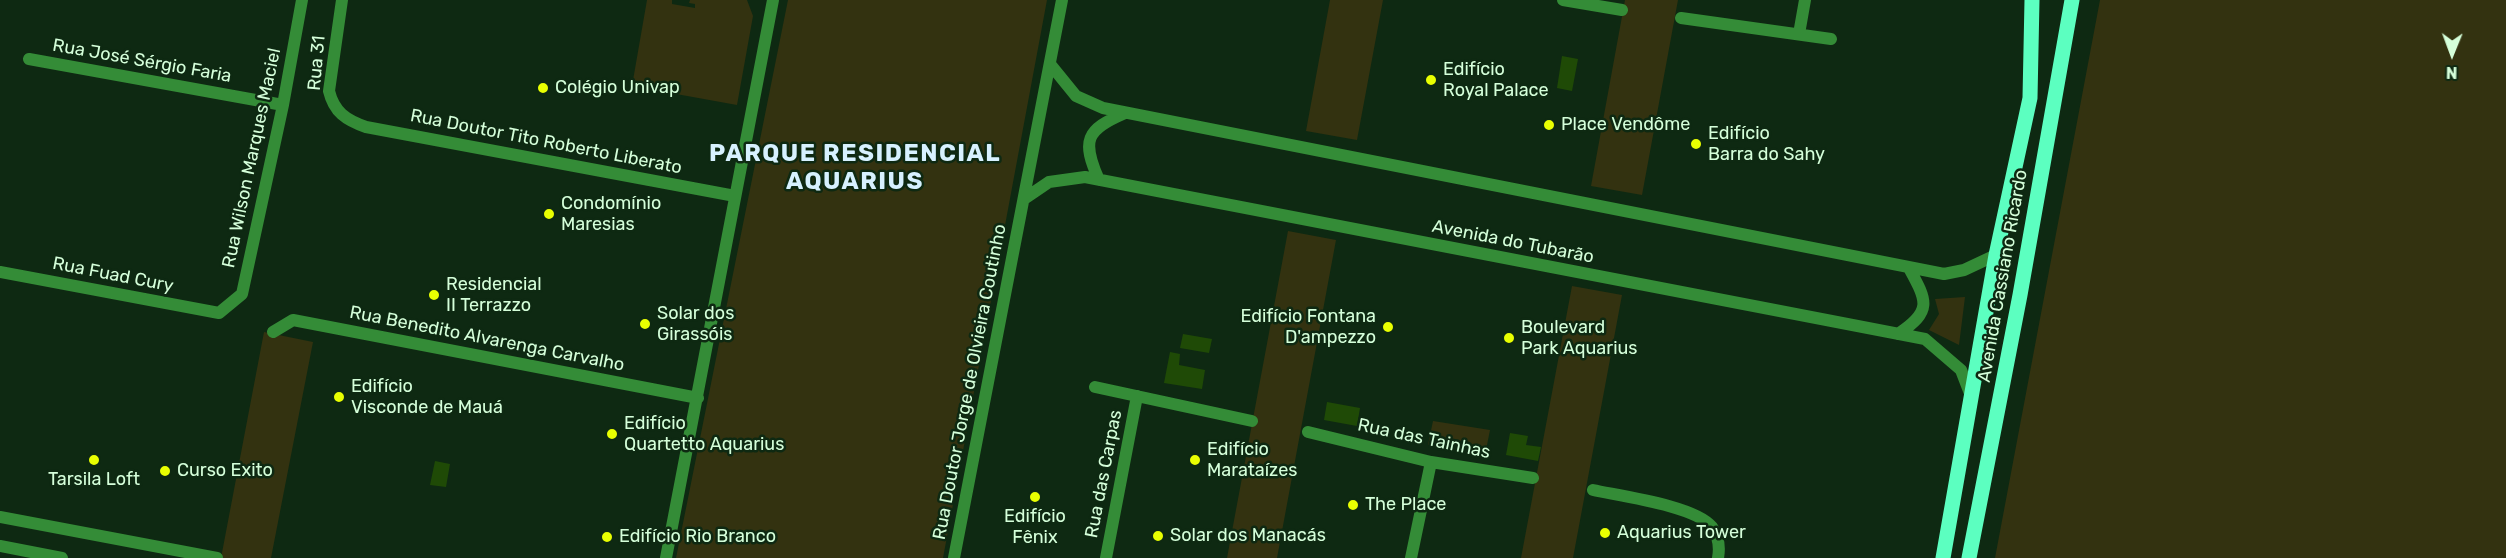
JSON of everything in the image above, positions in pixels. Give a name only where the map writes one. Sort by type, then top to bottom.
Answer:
[{"type":"main road","name":"Avenida Cassiano Ricardo","points":[[1943,558],[1996,255],[2030,98],[2032,0]]},
{"type":"main road","name":"Avenida Cassiano Ricardo","points":[[1969,558],[2020,296],[2072,0]]},
{"type":"street","name":"Rua Wilson Marques Maciel","points":[[219,313],[242,294],[283,105],[302,0]]},
{"type":"street","name":"Rua 31","points":[[342,0],[329,91],[332,104],[351,121]]},
{"type":"street","points":[[666,558],[773,0]]},
{"type":"street","name":"Rua Doutor Jorge de Olvieira Coutinho","points":[[954,558],[1062,0]]},
{"type":"street","points":[[1563,0],[1622,10]]},
{"type":"street","points":[[1799,34],[1805,0]]},
{"type":"street","points":[[1682,18],[1831,39]]},
{"type":"street","name":"Rua José Sérgio Faria","points":[[29,59],[283,105]]},
{"type":"street","points":[[1050,64],[1076,96],[1103,108],[1125,113],[1944,274],[1964,270],[1996,255]]},
{"type":"street","points":[[1100,180],[1089,150],[1091,133],[1102,123],[1125,113]]},
{"type":"street","name":"Rua Doutor Tito Roberto Liberato","points":[[351,121],[377,129],[735,196]]},
{"type":"street","name":"Avenida do Tubarão","points":[[1024,199],[1049,182],[1085,177],[1925,339],[1960,370],[1972,397]]},
{"type":"street","points":[[1898,334],[1917,321],[1923,307],[1923,293],[1908,268]]},
{"type":"street","name":"Rua Fuad Cury","points":[[0,272],[219,313]]},
{"type":"street","name":"Rua Benedito Alvarenga Carvalho","points":[[273,332],[293,320],[698,398]]},
{"type":"street","points":[[1095,387],[1252,421]]},
{"type":"street","name":"Rua das Carpas","points":[[1106,558],[1137,396]]},
{"type":"street","name":"Rua das Tainhas","points":[[1308,432],[1431,462],[1533,478]]},
{"type":"street","points":[[1411,558],[1431,462]]},
{"type":"street","points":[[1593,490],[1691,512],[1712,527],[1720,545],[1718,558]]},
{"type":"street","points":[[0,517],[217,558]]},
{"type":"street","points":[[0,546],[62,558]]},
{"type":"shaded area","points":[[647,0],[672,0],[672,4],[695,8],[695,4],[689,3],[690,0],[747,0],[753,16],[737,105],[632,86]]},
{"type":"shaded area","points":[[788,0],[1047,0],[943,558],[676,558]]},
{"type":"shaded area","points":[[1330,0],[1383,0],[1357,140],[1306,131]]},
{"type":"shaded area","points":[[1625,0],[1678,0],[1642,195],[1591,186]]},
{"type":"shaded area","points":[[2100,0],[2506,0],[2506,558],[1995,558]]},
{"type":"shaded area","points":[[1562,56],[1578,59],[1572,91],[1557,88]]},
{"type":"shaded area","points":[[1288,231],[1336,240],[1277,558],[1227,558]]},
{"type":"shaded area","points":[[1572,286],[1622,295],[1573,558],[1521,558]]},
{"type":"shaded area","points":[[1965,297],[1959,345],[1929,330],[1939,314],[1935,299]]},
{"type":"shaded area","points":[[264,332],[313,342],[271,558],[221,558]]},
{"type":"shaded area","points":[[1183,334],[1212,339],[1209,353],[1180,348]]},
{"type":"shaded area","points":[[1170,352],[1180,354],[1179,365],[1205,370],[1202,389],[1164,383]]},
{"type":"shaded area","points":[[1327,402],[1360,408],[1357,426],[1324,420]]},
{"type":"shaded area","points":[[1433,421],[1490,430],[1485,455],[1428,445]]},
{"type":"shaded area","points":[[1510,433],[1528,436],[1526,445],[1541,447],[1538,461],[1506,455]]},
{"type":"shaded area","points":[[435,461],[450,464],[446,487],[430,485]]},
{"type":"place","name":"Edifício Royal Palace","points":[[1431,80]]},
{"type":"place","name":"Colégio Univap","points":[[543,88]]},
{"type":"place","name":"Place Vendôme","points":[[1549,125]]},
{"type":"place","name":"Edifício Barra do Sahy","points":[[1696,144]]},
{"type":"place","name":"Condomínio Maresias","points":[[549,214]]},
{"type":"place","name":"Residencial II Terrazzo","points":[[434,295]]},
{"type":"place","name":"Solar dos Girassóis","points":[[645,324]]},
{"type":"place","name":"Edifício Fontana D'ampezzo","points":[[1388,327]]},
{"type":"place","name":"Boulevard Park Aquarius","points":[[1509,338]]},
{"type":"place","name":"Edifício Visconde de Mauá","points":[[339,397]]},
{"type":"place","name":"Edifício Quartetto Aquarius","points":[[612,434]]},
{"type":"place","name":"Tarsila Loft","points":[[94,460]]},
{"type":"place","name":"Edifício Marataízes","points":[[1195,460]]},
{"type":"place","name":"Curso Exito","points":[[165,471]]},
{"type":"place","name":"Edifício Fênix","points":[[1035,497]]},
{"type":"place","name":"The Place","points":[[1353,505]]},
{"type":"place","name":"Aquarius Tower","points":[[1605,533]]},
{"type":"place","name":"Solar dos Manacás","points":[[1158,536]]},
{"type":"place","name":"Edifício Rio Branco","points":[[607,537]]},
{"type":"district","name":"PARQUE RESIDENCIAL AQUARIUS","points":[[855,168]]}]
